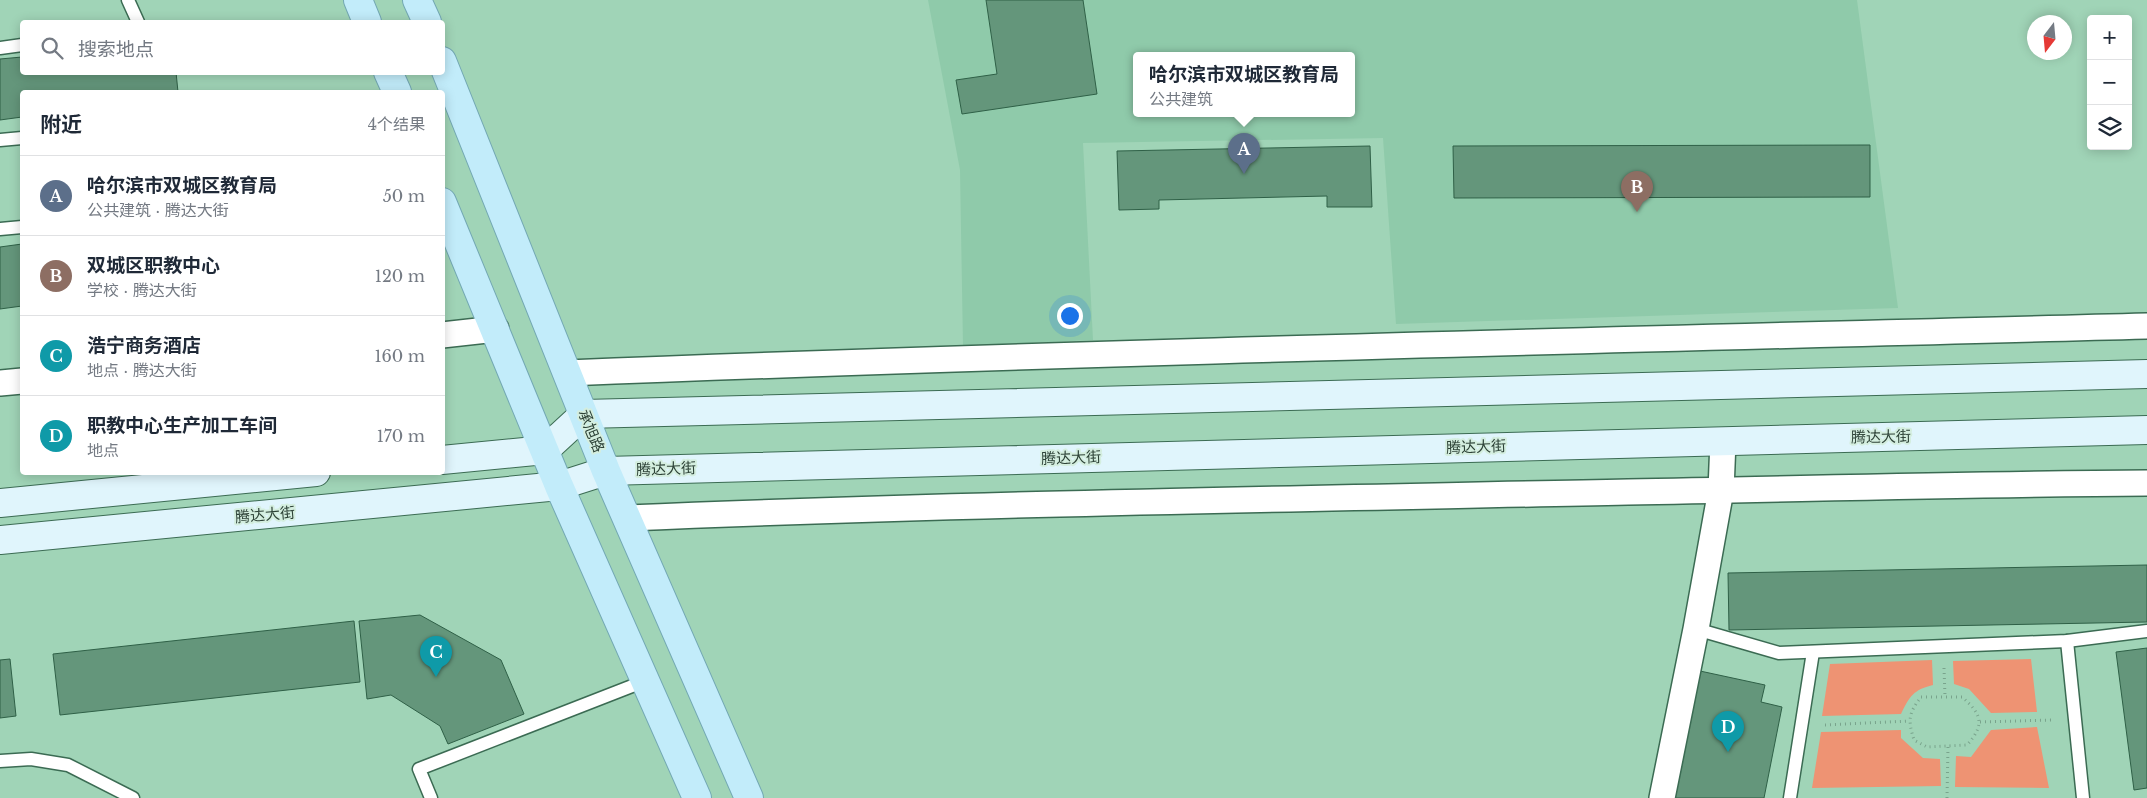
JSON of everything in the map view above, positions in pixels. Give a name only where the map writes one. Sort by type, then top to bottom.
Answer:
[{"type":"main road","points":[[358,0],[366,20]]},
{"type":"main road","points":[[417,0],[426,20]]},
{"type":"main road","name":"承旭路","points":[[445,68],[606,471],[749,798]]},
{"type":"main road","points":[[389,75],[396,90]]},
{"type":"main road","points":[[445,209],[496,329],[559,486],[697,798]]},
{"type":"main road","points":[[445,460],[544,450],[584,414],[2147,374]]},
{"type":"main road","name":"腾达大街","points":[[0,540],[559,486],[606,471],[2147,430]]},
{"type":"main road","points":[[0,503],[285,475]]},
{"type":"street","points":[[568,373],[1371,345],[1668,340],[2147,326]]},
{"type":"street","points":[[445,335],[496,329]]},
{"type":"street","points":[[0,383],[20,381]]},
{"type":"street","points":[[1662,798],[1696,629],[1721,490],[1723,441]]},
{"type":"street","points":[[627,518],[756,512],[1329,497],[1935,485],[2147,483]]},
{"type":"lane","points":[[128,0],[137,20]]},
{"type":"lane","points":[[0,48],[20,45]]},
{"type":"lane","points":[[0,140],[20,138]]},
{"type":"lane","points":[[0,229],[20,227]]},
{"type":"lane","points":[[1696,629],[1779,653],[2068,641],[2147,631]]},
{"type":"lane","points":[[2068,641],[2083,798]]},
{"type":"lane","points":[[1790,798],[1813,652]]},
{"type":"lane","points":[[432,798],[419,769],[645,681]]},
{"type":"lane","points":[[0,761],[31,759],[68,765],[133,798]]},
{"type":"path","points":[[1944,646],[1945,697]]},
{"type":"path","points":[[1962,697],[1974,707],[1980,722],[1977,734],[1967,745],[1927,747],[1914,740],[1909,721],[1912,709],[1921,698],[1962,697]]},
{"type":"path","points":[[1980,722],[2075,719]]},
{"type":"path","points":[[1802,726],[1909,721]]},
{"type":"path","points":[[1947,798],[1948,746]]},
{"type":"shaded area","points":[[928,0],[1857,0],[1898,308],[1396,324],[1383,138],[1083,143],[1093,340],[963,346],[960,170]]},
{"type":"shaded area","points":[[2031,659],[2037,712],[1991,713],[1969,689],[1954,684],[1953,661]]},
{"type":"shaded area","points":[[1932,660],[1933,685],[1916,692],[1901,714],[1822,716],[1830,664]]},
{"type":"shaded area","points":[[2037,727],[2049,788],[1955,787],[1956,756],[1971,757],[1991,730]]},
{"type":"shaded area","points":[[1901,730],[1901,738],[1923,758],[1940,759],[1941,786],[1812,788],[1821,732]]},
{"type":"building","points":[[986,0],[1083,0],[1097,94],[962,114],[956,80],[997,74]]},
{"type":"building","points":[[20,57],[20,75],[176,75],[178,90],[20,90],[20,117],[0,120],[0,59]]},
{"type":"building","points":[[1870,145],[1870,197],[1454,198],[1453,146]]},
{"type":"building","points":[[1370,146],[1372,207],[1327,207],[1327,196],[1159,200],[1159,209],[1119,210],[1117,151]]},
{"type":"building","points":[[20,244],[20,306],[0,309],[0,247]]},
{"type":"building","points":[[2147,565],[2147,622],[1729,630],[1728,573]]},
{"type":"building","points":[[420,615],[501,660],[524,714],[448,744],[440,726],[391,695],[367,699],[359,621]]},
{"type":"building","points":[[354,621],[360,682],[60,715],[53,654]]},
{"type":"building","points":[[2147,648],[2147,788],[2134,790],[2116,652]]},
{"type":"building","points":[[10,659],[16,716],[0,718],[0,660]]},
{"type":"building","points":[[1700,671],[1765,685],[1761,702],[1782,707],[1764,798],[1674,798]]},
{"type":"place","name":"哈尔滨市双城区教育局","points":[[1244,174]]},
{"type":"place","name":"双城区职教中心","points":[[1637,212]]},
{"type":"place","name":"浩宁商务酒店","points":[[436,677]]},
{"type":"place","name":"职教中心生产加工车间","points":[[1728,752]]}]
